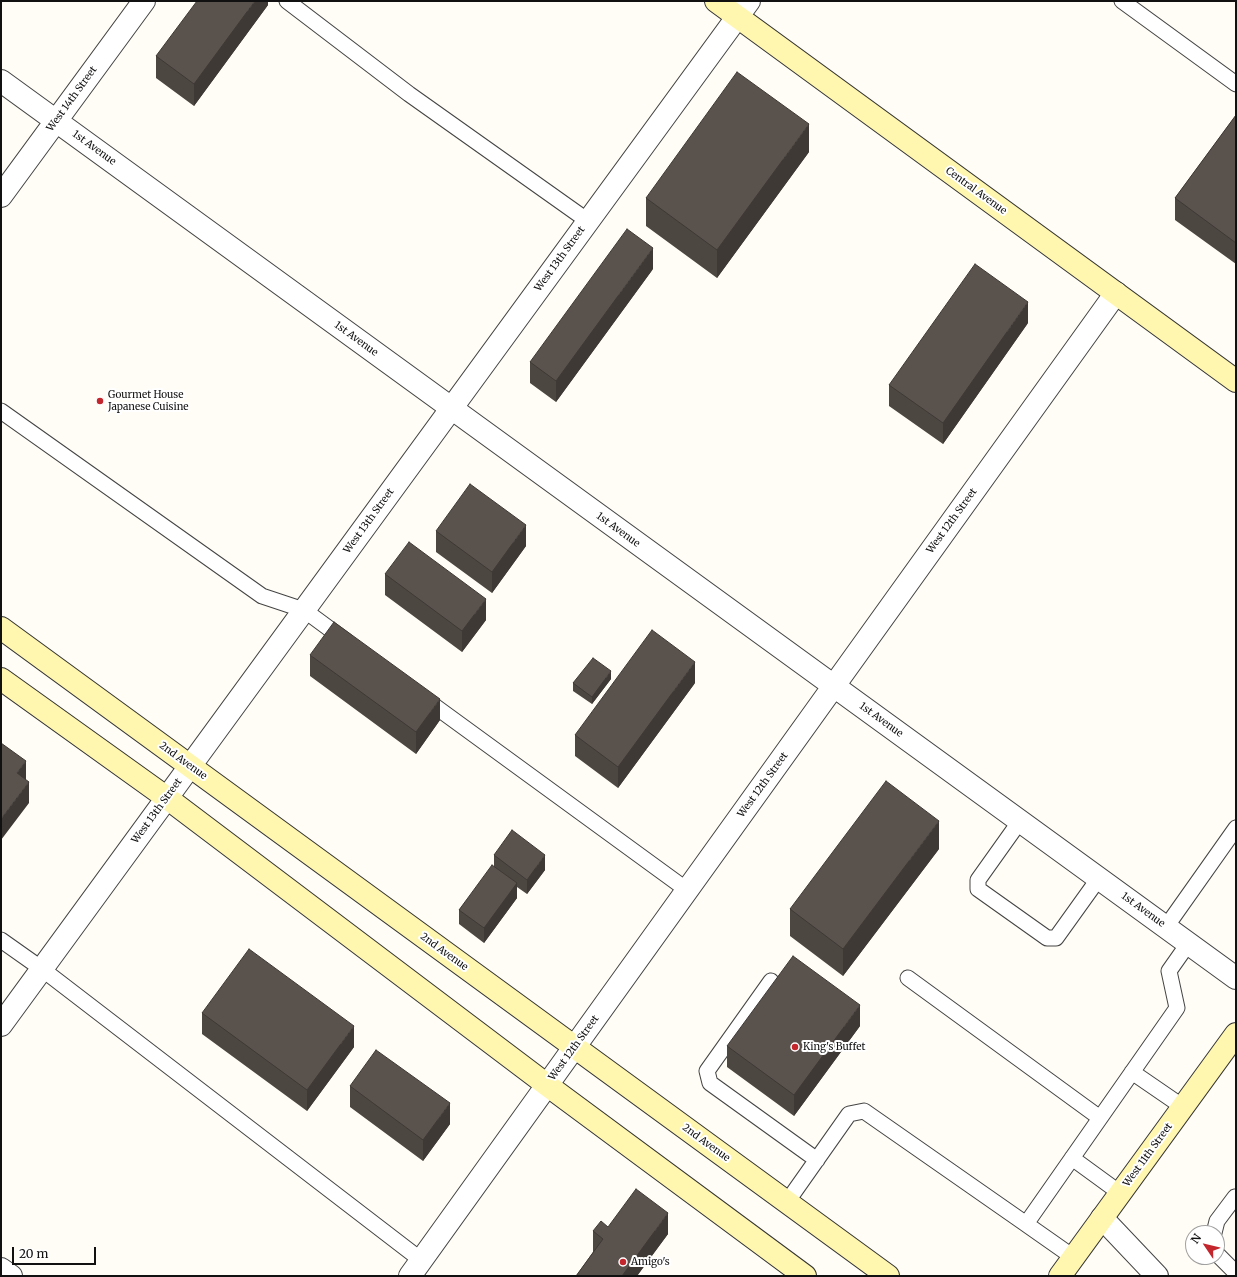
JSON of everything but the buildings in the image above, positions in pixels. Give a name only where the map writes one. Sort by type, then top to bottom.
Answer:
[{"type":"main road","name":"Central Avenue","points":[[716,1],[743,9],[1116,293],[1236,381]]},
{"type":"main road","name":"2nd Avenue","points":[[1,628],[888,1276]]},
{"type":"main road","points":[[1,679],[166,798],[547,1086],[805,1276]]},
{"type":"main road","name":"West 11th Street","points":[[1060,1276],[1236,1034]]},
{"type":"street","name":"West 14th Street","points":[[1,196],[144,1]]},
{"type":"street","name":"West 13th Street","points":[[1,1025],[743,9]]},
{"type":"street","name":"1st Avenue","points":[[1,81],[1236,978]]},
{"type":"street","name":"West 12th Street","points":[[416,1268],[1116,293]]},
{"type":"street","points":[[1102,1218],[1157,1276]]},
{"type":"street","points":[[1,1268],[11,1276]]},
{"type":"lane","points":[[287,1],[410,94],[588,221]]},
{"type":"lane","points":[[1122,1],[1236,84]]},
{"type":"lane","points":[[1,411],[262,596],[304,610],[355,648]]},
{"type":"lane","points":[[412,690],[687,890]]},
{"type":"lane","points":[[1020,821],[978,880],[978,889],[1047,938],[1056,938],[1099,878]]},
{"type":"lane","points":[[1166,927],[1236,828]]},
{"type":"lane","points":[[1,940],[42,969],[416,1268]]},
{"type":"lane","points":[[1026,1224],[1177,1008],[1169,971],[1188,944]]},
{"type":"lane","points":[[908,978],[1100,1118]]},
{"type":"lane","points":[[771,981],[707,1071],[710,1084],[817,1160]]},
{"type":"lane","points":[[1132,1072],[1183,1107]]},
{"type":"lane","points":[[787,1202],[849,1114],[864,1111],[1074,1257]]},
{"type":"lane","points":[[1072,1158],[1120,1193]]},
{"type":"lane","points":[[1216,1225],[1217,1221],[1235,1197]]},
{"type":"lane","points":[[1225,1262],[1236,1273]]},
{"type":"place","name":"Gourmet House Japanese Cuisine","points":[[100,401]]},
{"type":"place","name":"King's Buffet","points":[[795,1047]]},
{"type":"place","name":"Amigo's","points":[[623,1262]]}]
